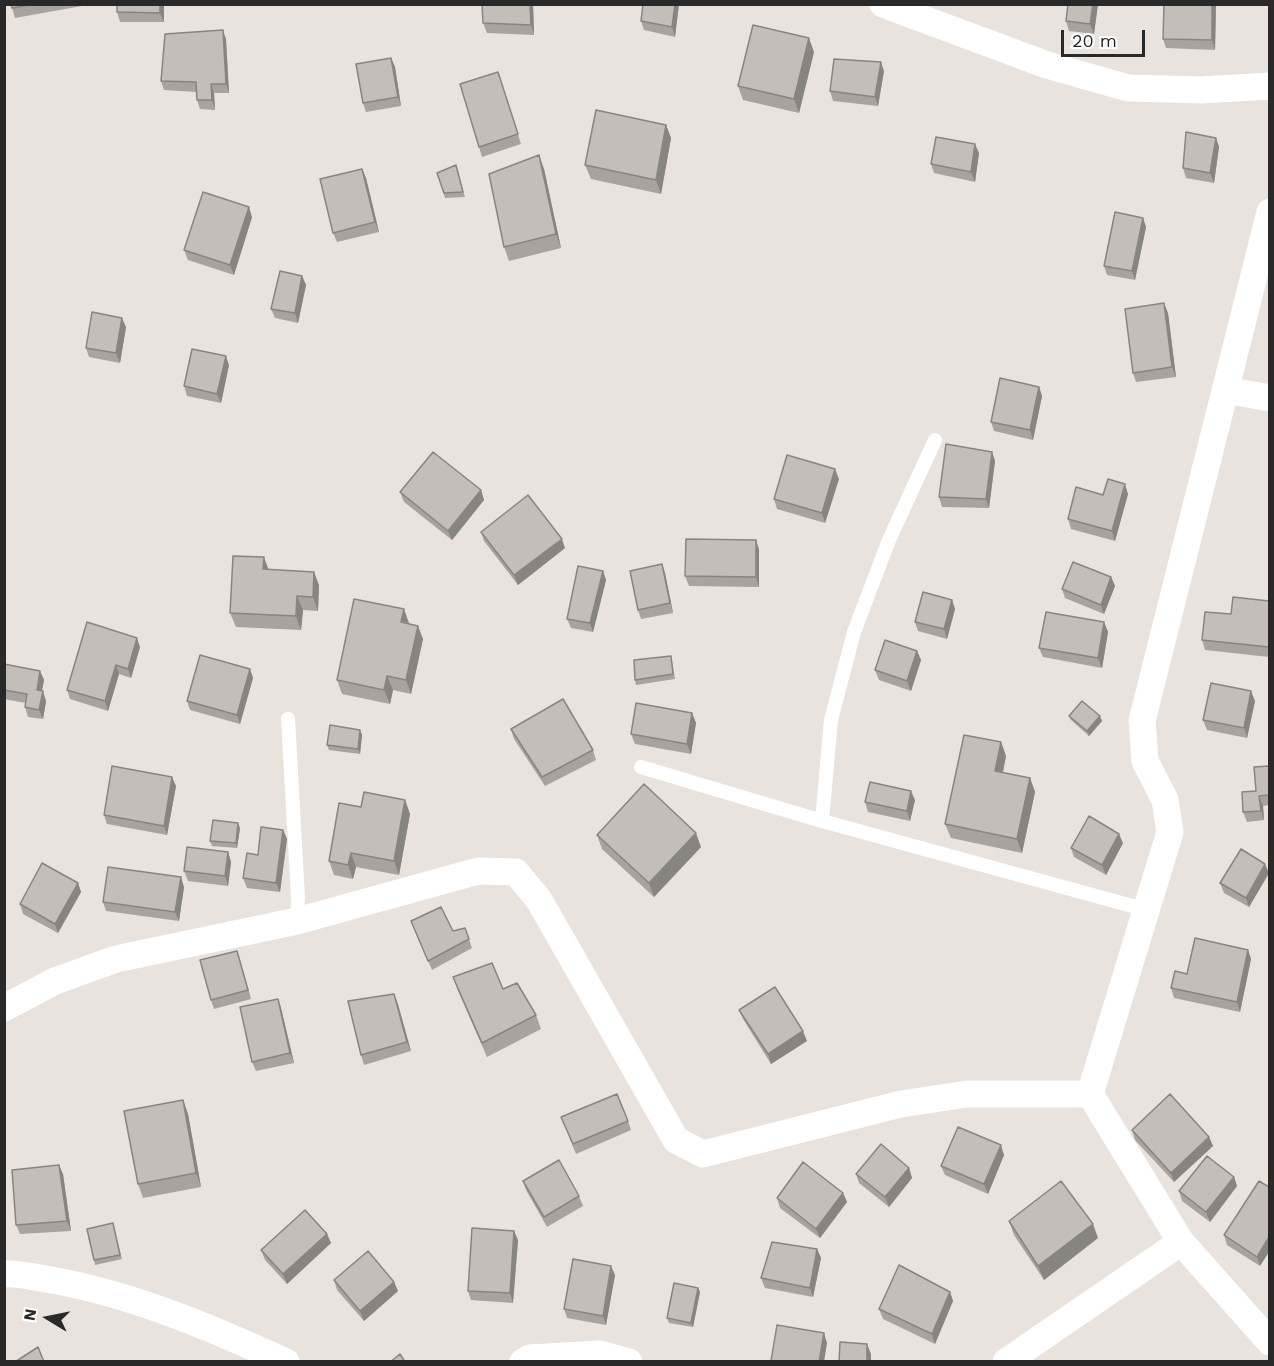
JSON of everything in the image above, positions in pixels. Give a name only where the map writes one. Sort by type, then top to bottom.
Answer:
[{"type":"street","points":[[884,4],[1047,65],[1128,88],[1202,90],[1269,86]]},
{"type":"street","points":[[1269,212],[1143,721],[1145,761],[1165,800],[1170,832],[1090,1094],[1181,1242],[1269,1342]]},
{"type":"street","points":[[1226,390],[1269,398]]},
{"type":"street","points":[[4,1008],[55,981],[116,959],[297,921],[478,871],[516,872],[539,900],[676,1140],[703,1154],[901,1104],[956,1095],[1090,1094]]},
{"type":"street","points":[[1006,1362],[1181,1242]]},
{"type":"street","points":[[6,1272],[64,1282],[130,1300],[245,1343],[286,1362]]},
{"type":"street","points":[[523,1362],[530,1358],[600,1354],[629,1362]]},
{"type":"lane","points":[[822,821],[831,720],[854,632],[889,540],[935,440]]},
{"type":"lane","points":[[288,719],[298,898],[297,921]]},
{"type":"lane","points":[[641,766],[822,821],[1147,910]]},
{"type":"building","points":[[11,4],[34,4],[12,8]]},
{"type":"building","points":[[117,4],[160,4],[160,13],[117,12]]},
{"type":"building","points":[[482,4],[530,4],[531,25],[483,23]]},
{"type":"building","points":[[643,4],[675,4],[672,27],[641,21]]},
{"type":"building","points":[[1068,4],[1093,4],[1090,24],[1066,21]]},
{"type":"building","points":[[1164,4],[1212,4],[1212,40],[1163,39]]},
{"type":"building","points":[[753,25],[809,38],[794,99],[738,86]]},
{"type":"building","points":[[223,30],[226,84],[211,84],[212,100],[197,100],[196,82],[161,81],[165,34]]},
{"type":"building","points":[[391,58],[398,97],[363,103],[356,64]]},
{"type":"building","points":[[834,59],[881,62],[875,97],[830,91]]},
{"type":"building","points":[[498,72],[518,134],[479,147],[460,84]]},
{"type":"building","points":[[596,110],[666,125],[656,180],[585,165]]},
{"type":"building","points":[[1186,132],[1216,138],[1210,173],[1183,168]]},
{"type":"building","points":[[936,137],[975,144],[971,172],[931,164]]},
{"type":"building","points":[[539,155],[556,234],[504,247],[489,174]]},
{"type":"building","points":[[456,165],[463,192],[444,193],[437,173]]},
{"type":"building","points":[[362,169],[375,222],[333,233],[320,179]]},
{"type":"building","points":[[203,192],[249,207],[230,265],[184,250]]},
{"type":"building","points":[[1115,212],[1143,218],[1132,271],[1104,266]]},
{"type":"building","points":[[280,271],[302,276],[295,313],[271,309]]},
{"type":"building","points":[[1164,303],[1172,367],[1133,373],[1125,309]]},
{"type":"building","points":[[92,312],[122,318],[116,353],[86,348]]},
{"type":"building","points":[[192,349],[226,356],[217,394],[184,386]]},
{"type":"building","points":[[1000,378],[1039,387],[1030,430],[991,422]]},
{"type":"building","points":[[946,444],[992,452],[986,499],[939,497]]},
{"type":"building","points":[[433,452],[481,490],[448,531],[400,492]]},
{"type":"building","points":[[787,455],[835,469],[822,513],[774,499]]},
{"type":"building","points":[[1108,479],[1125,484],[1112,531],[1068,519],[1076,487],[1103,495]]},
{"type":"building","points":[[528,495],[562,539],[514,575],[481,532]]},
{"type":"building","points":[[686,539],[756,540],[756,577],[685,576]]},
{"type":"building","points":[[233,556],[264,557],[263,569],[314,572],[313,597],[297,596],[296,616],[230,613]]},
{"type":"building","points":[[1073,562],[1111,577],[1101,605],[1062,589]]},
{"type":"building","points":[[662,564],[670,603],[638,610],[630,571]]},
{"type":"building","points":[[578,566],[603,571],[590,623],[567,619]]},
{"type":"building","points":[[923,592],[952,600],[944,629],[915,622]]},
{"type":"building","points":[[1233,597],[1269,601],[1269,647],[1202,640],[1205,612],[1231,614]]},
{"type":"building","points":[[354,599],[404,609],[401,622],[418,626],[406,680],[387,676],[384,690],[337,680]]},
{"type":"building","points":[[1046,612],[1104,622],[1098,658],[1039,648]]},
{"type":"building","points":[[87,622],[137,638],[128,669],[116,665],[105,701],[67,690]]},
{"type":"building","points":[[885,640],[917,651],[907,681],[875,670]]},
{"type":"building","points":[[200,655],[250,669],[237,715],[187,701]]},
{"type":"building","points":[[671,656],[673,674],[635,680],[634,660]]},
{"type":"building","points":[[4,664],[40,671],[37,690],[43,691],[39,710],[25,707],[27,694],[4,690]]},
{"type":"building","points":[[1211,683],[1251,691],[1244,728],[1203,720]]},
{"type":"building","points":[[563,699],[593,750],[542,777],[511,729]]},
{"type":"building","points":[[1082,701],[1100,716],[1087,731],[1069,716]]},
{"type":"building","points":[[636,703],[692,713],[687,744],[631,734]]},
{"type":"building","points":[[330,725],[360,730],[358,749],[327,745]]},
{"type":"building","points":[[964,735],[1001,742],[995,771],[1030,778],[1017,839],[945,824]]},
{"type":"building","points":[[112,766],[172,777],[164,826],[104,815]]},
{"type":"building","points":[[1269,766],[1269,795],[1259,796],[1261,811],[1243,812],[1242,792],[1256,791],[1254,767]]},
{"type":"building","points":[[870,782],[911,791],[907,811],[865,802]]},
{"type":"building","points":[[644,784],[696,833],[649,883],[597,835]]},
{"type":"building","points":[[364,792],[405,800],[394,861],[351,853],[348,865],[329,861],[339,803],[361,807]]},
{"type":"building","points":[[1089,816],[1119,834],[1102,865],[1071,848]]},
{"type":"building","points":[[213,820],[238,823],[236,843],[210,841]]},
{"type":"building","points":[[261,827],[283,830],[276,883],[243,878],[247,853],[258,855]]},
{"type":"building","points":[[187,847],[228,852],[225,876],[184,871]]},
{"type":"building","points":[[1241,849],[1265,864],[1246,898],[1220,883]]},
{"type":"building","points":[[42,863],[78,883],[55,924],[20,904]]},
{"type":"building","points":[[108,867],[181,877],[175,912],[103,902]]},
{"type":"building","points":[[441,907],[453,931],[465,928],[469,939],[428,961],[411,921]]},
{"type":"building","points":[[1195,938],[1248,950],[1237,1002],[1171,988],[1175,971],[1187,974]]},
{"type":"building","points":[[237,951],[248,990],[211,1000],[200,960]]},
{"type":"building","points":[[492,963],[503,989],[517,983],[536,1015],[482,1043],[453,977]]},
{"type":"building","points":[[775,987],[803,1031],[768,1054],[739,1010]]},
{"type":"building","points":[[394,994],[407,1042],[361,1055],[348,1001]]},
{"type":"building","points":[[278,999],[290,1053],[252,1062],[240,1007]]},
{"type":"building","points":[[617,1094],[628,1121],[573,1144],[561,1117]]},
{"type":"building","points":[[1170,1094],[1209,1137],[1171,1173],[1132,1130]]},
{"type":"building","points":[[183,1100],[196,1173],[138,1184],[124,1111]]},
{"type":"building","points":[[958,1127],[1001,1145],[984,1184],[941,1166]]},
{"type":"building","points":[[881,1144],[909,1168],[885,1197],[856,1174]]},
{"type":"building","points":[[1207,1156],[1234,1177],[1206,1212],[1179,1191]]},
{"type":"building","points":[[559,1160],[579,1196],[544,1217],[523,1181]]},
{"type":"building","points":[[803,1162],[843,1193],[816,1229],[777,1198]]},
{"type":"building","points":[[59,1165],[67,1221],[16,1225],[12,1170]]},
{"type":"building","points":[[1061,1181],[1093,1224],[1038,1266],[1009,1221]]},
{"type":"building","points":[[1259,1181],[1269,1187],[1269,1237],[1257,1257],[1224,1235]]},
{"type":"building","points":[[305,1210],[327,1234],[283,1274],[261,1250]]},
{"type":"building","points":[[113,1223],[120,1255],[94,1260],[87,1229]]},
{"type":"building","points":[[472,1228],[514,1231],[510,1293],[468,1291]]},
{"type":"building","points":[[772,1242],[817,1249],[810,1288],[761,1278]]},
{"type":"building","points":[[368,1251],[394,1282],[360,1311],[334,1280]]},
{"type":"building","points":[[573,1259],[611,1266],[603,1316],[564,1309]]},
{"type":"building","points":[[899,1265],[950,1292],[932,1334],[879,1309]]},
{"type":"building","points":[[674,1283],[698,1288],[691,1323],[667,1318]]},
{"type":"building","points":[[777,1325],[824,1333],[819,1362],[771,1361]]},
{"type":"building","points":[[840,1342],[867,1344],[867,1362],[839,1362]]},
{"type":"building","points":[[38,1347],[44,1362],[15,1362]]},
{"type":"building","points":[[400,1354],[405,1362],[390,1362]]}]
